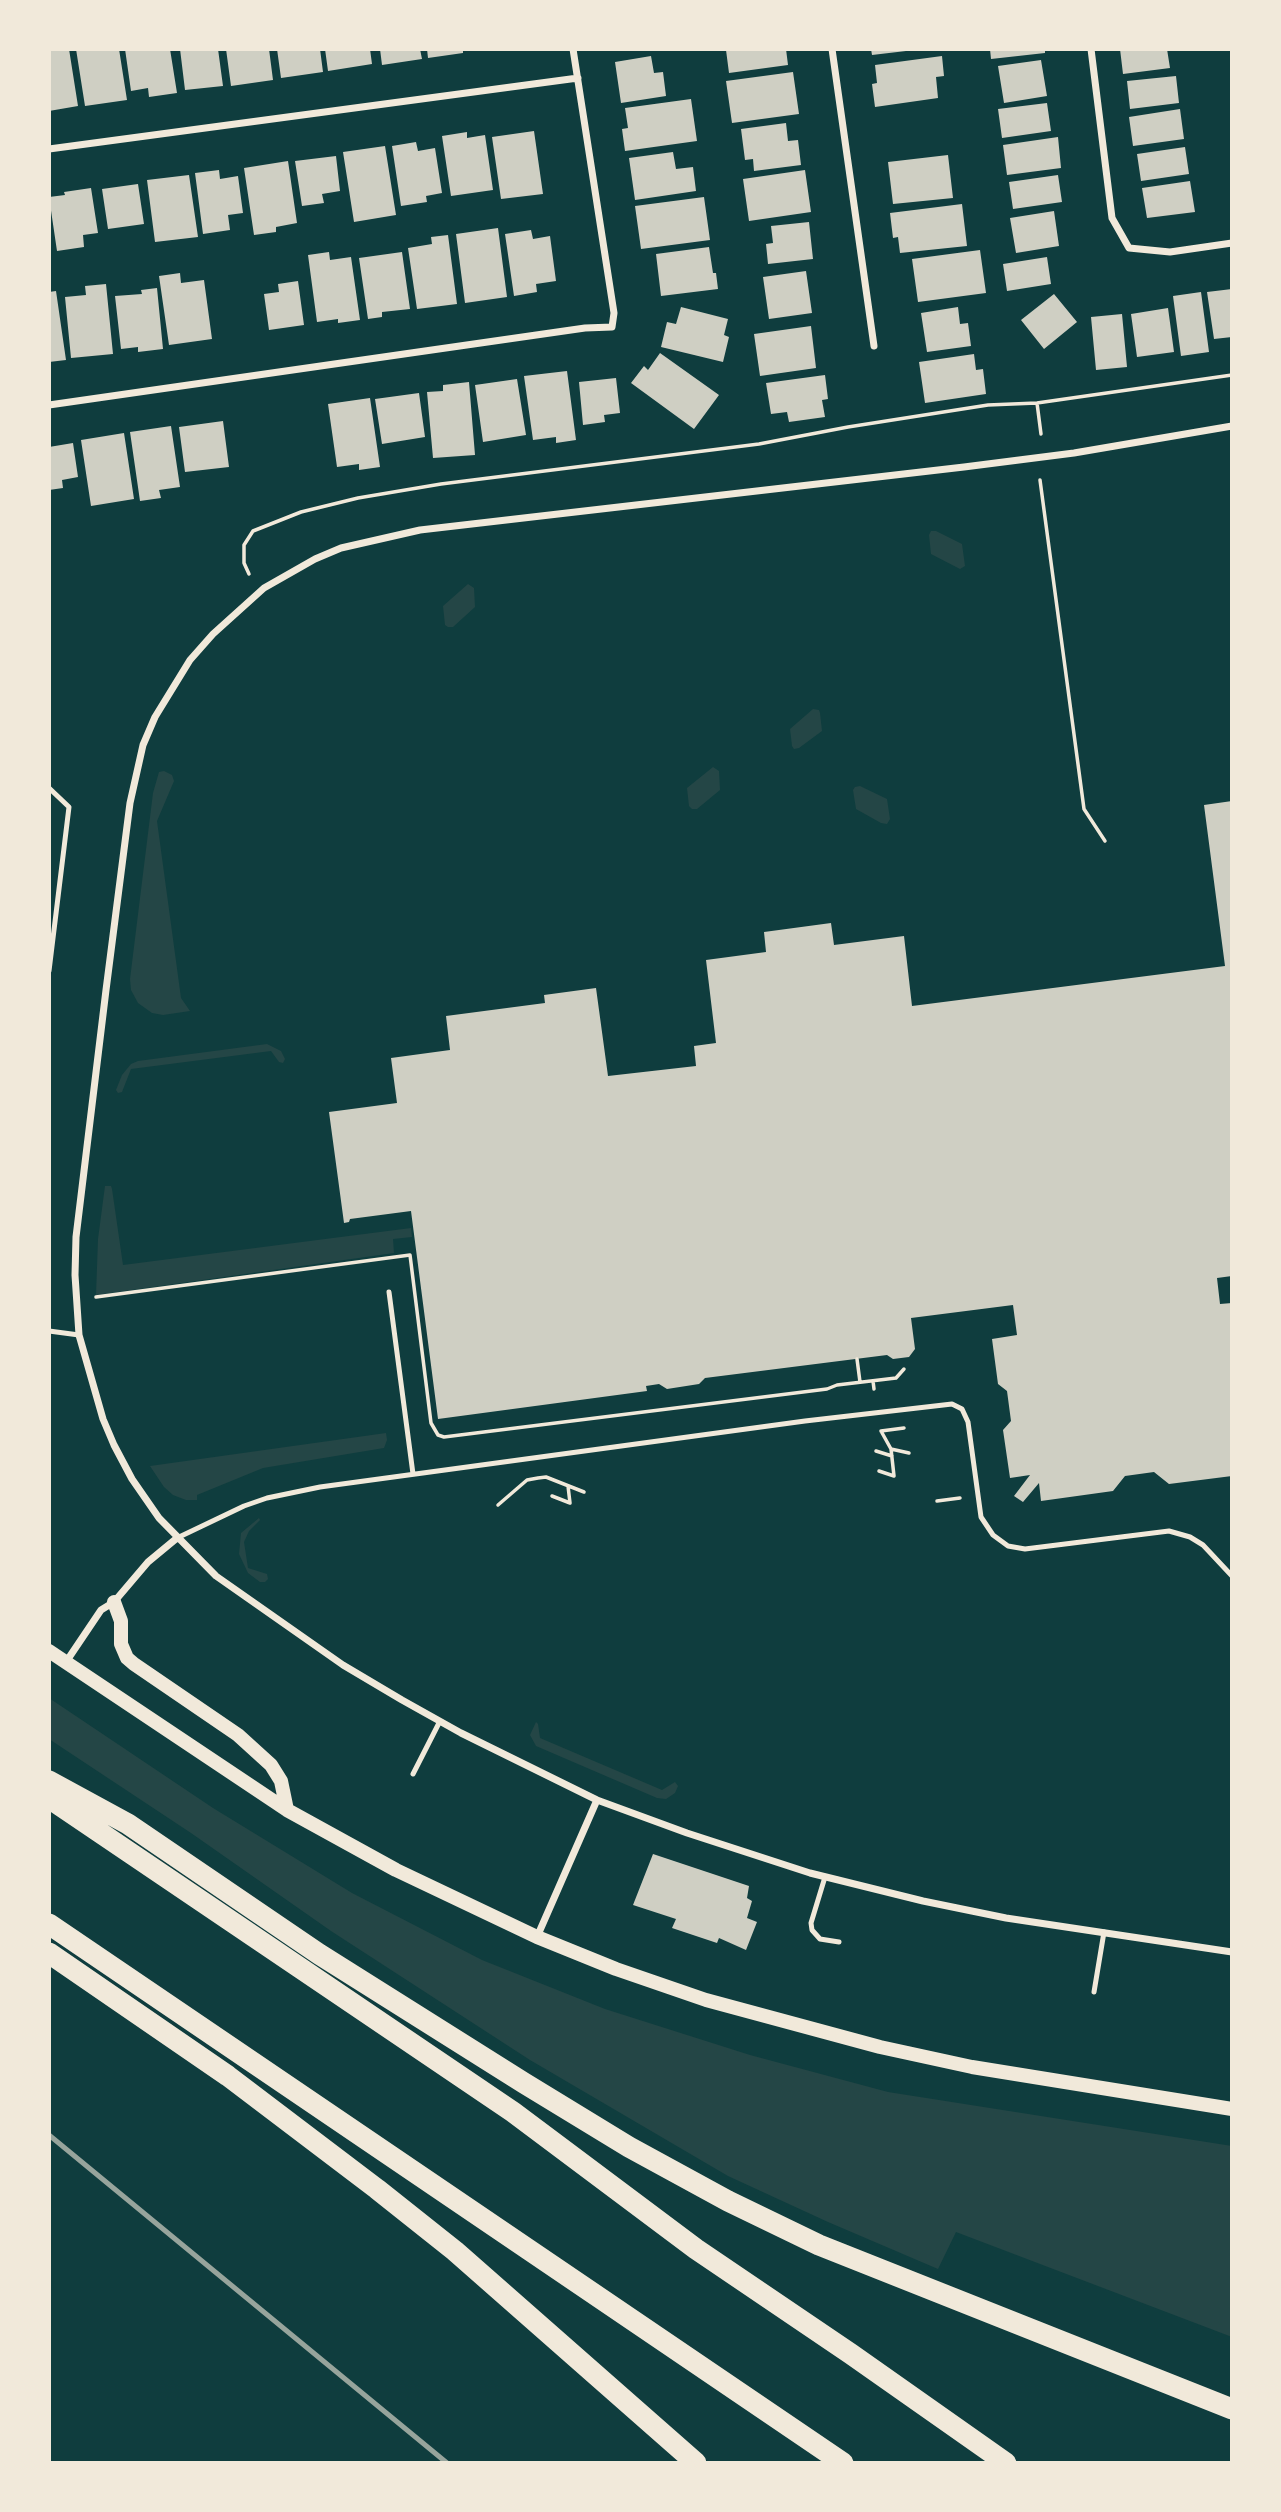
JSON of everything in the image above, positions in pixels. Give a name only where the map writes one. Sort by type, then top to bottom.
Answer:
[{"type":"highway","points":[[49,1781],[128,1824],[320,1954],[536,2090],[629,2147],[728,2201],[819,2245],[1232,2409]]},
{"type":"highway","points":[[49,1798],[513,2112],[696,2249],[852,2354],[1006,2463]]},
{"type":"highway","points":[[49,1924],[843,2463]]},
{"type":"highway","points":[[49,1952],[228,2076],[357,2173],[455,2251],[696,2463]]},
{"type":"main road","points":[[114,1602],[121,1621],[121,1644],[127,1658],[238,1735],[271,1765],[281,1781],[287,1810]]},
{"type":"main road","points":[[49,1651],[287,1810],[396,1870],[537,1937],[616,1969],[706,2000],[880,2047],[984,2069],[1232,2109]]},
{"type":"street","points":[[49,405],[584,328],[612,327],[614,313],[573,49]]},
{"type":"street","points":[[832,49],[874,346]]},
{"type":"street","points":[[1091,49],[1112,218],[1129,248],[1170,252],[1232,243]]},
{"type":"street","points":[[49,149],[578,78]]},
{"type":"street","points":[[1232,426],[1074,453],[951,469],[420,530],[341,548],[289,572],[264,588],[237,610],[190,660],[155,717],[143,745],[136,772],[106,990],[76,1237],[75,1275],[79,1335],[90,1378],[114,1445],[132,1479],[159,1518],[216,1576],[343,1665],[440,1721],[597,1800],[687,1833],[825,1877],[978,1913],[1232,1952]]},
{"type":"street","points":[[66,1662],[102,1610],[114,1602],[148,1562],[177,1538]]},
{"type":"street","points":[[537,1937],[597,1800]]},
{"type":"lane","points":[[49,788],[69,807],[49,971]]},
{"type":"lane","points":[[389,1292],[413,1474]]},
{"type":"lane","points":[[49,1331],[79,1335]]},
{"type":"lane","points":[[177,1538],[267,1498],[320,1486],[952,1404],[962,1409],[968,1422],[981,1517],[993,1535],[1008,1546],[1025,1549],[1169,1531],[1190,1537],[1203,1545],[1232,1576]]},
{"type":"lane","points":[[413,1774],[440,1721]]},
{"type":"lane","points":[[825,1877],[811,1923],[812,1930],[820,1939],[838,1942]]},
{"type":"lane","points":[[1094,1993],[1104,1932]]},
{"type":"path","points":[[249,574],[244,563],[244,545],[253,531],[291,515],[337,502],[441,484],[771,442],[988,405],[1037,403],[1232,375]]},
{"type":"path","points":[[1037,403],[1041,434]]},
{"type":"path","points":[[1040,480],[1084,809],[1105,841]]},
{"type":"path","points":[[96,1297],[410,1255],[434,1429],[444,1437],[729,1402],[896,1378],[904,1369]]},
{"type":"path","points":[[857,1359],[860,1382]]},
{"type":"path","points":[[873,1381],[874,1389]]},
{"type":"path","points":[[527,1427],[527,1435]]},
{"type":"path","points":[[879,1471],[894,1476],[891,1449],[880,1432],[904,1428]]},
{"type":"path","points":[[891,1449],[909,1453]]},
{"type":"path","points":[[876,1451],[892,1456]]},
{"type":"path","points":[[498,1505],[527,1480],[546,1477],[584,1492]]},
{"type":"path","points":[[552,1496],[570,1503],[568,1486]]},
{"type":"path","points":[[937,1501],[960,1498]]},
{"type":"shaded area","points":[[931,531],[962,544],[965,566],[960,569],[931,554]]},
{"type":"shaded area","points":[[468,584],[474,588],[475,607],[453,627],[448,627],[445,625],[443,606]]},
{"type":"shaded area","points":[[813,709],[819,710],[822,731],[794,749],[790,729]]},
{"type":"shaded area","points":[[713,767],[719,771],[720,790],[697,809],[692,809],[689,806],[687,788]]},
{"type":"shaded area","points":[[159,772],[172,775],[174,781],[157,821],[181,998],[190,1011],[163,1015],[152,1013],[138,1003],[131,990],[130,979],[153,793]]},
{"type":"shaded area","points":[[860,786],[887,799],[890,819],[887,824],[856,809],[853,790]]},
{"type":"shaded area","points":[[267,1044],[281,1051],[285,1059],[283,1063],[279,1062],[271,1051],[131,1069],[122,1092],[118,1093],[116,1090],[122,1075],[131,1064],[138,1061]]},
{"type":"shaded area","points":[[105,1186],[111,1186],[112,1189],[123,1265],[411,1228],[412,1237],[393,1239],[394,1253],[96,1295],[98,1239]]},
{"type":"shaded area","points":[[386,1433],[384,1448],[263,1468],[197,1495],[197,1500],[186,1500],[173,1495],[150,1466]]},
{"type":"shaded area","points":[[259,1518],[244,1542],[248,1568],[267,1574],[268,1579],[265,1582],[260,1582],[248,1573],[239,1554],[241,1533]]},
{"type":"shaded area","points":[[49,1698],[213,1808],[352,1893],[482,1960],[605,2009],[750,2055],[888,2092],[1232,2146],[1232,2337],[956,2232],[938,2269],[728,2176],[530,2060],[331,1931],[191,1833],[49,1739]]},
{"type":"shaded area","points":[[536,1722],[540,1738],[662,1790],[675,1782],[678,1786],[675,1793],[666,1799],[657,1798],[536,1746],[530,1735]]},
{"type":"building","points":[[49,49],[69,49],[78,106],[49,111]]},
{"type":"building","points":[[76,49],[119,49],[127,100],[85,106]]},
{"type":"building","points":[[125,49],[170,49],[177,93],[149,97],[148,88],[131,91]]},
{"type":"building","points":[[180,49],[218,49],[223,86],[185,90]]},
{"type":"building","points":[[226,49],[269,49],[273,80],[231,86]]},
{"type":"building","points":[[277,49],[320,49],[323,72],[281,78]]},
{"type":"building","points":[[325,49],[370,49],[372,64],[328,71]]},
{"type":"building","points":[[380,49],[420,49],[422,59],[382,65]]},
{"type":"building","points":[[427,49],[463,49],[463,53],[428,58]]},
{"type":"building","points":[[786,49],[788,65],[729,73],[726,50]]},
{"type":"building","points":[[871,49],[906,49],[906,51],[872,55]]},
{"type":"building","points":[[990,49],[1045,49],[1045,53],[991,59]]},
{"type":"building","points":[[1120,49],[1167,49],[1170,68],[1123,74]]},
{"type":"building","points":[[651,56],[654,73],[663,72],[666,96],[621,103],[615,62]]},
{"type":"building","points":[[942,56],[944,76],[936,77],[938,98],[875,107],[872,84],[877,83],[875,65]]},
{"type":"building","points":[[1041,60],[1047,96],[1004,103],[998,66]]},
{"type":"building","points":[[793,72],[799,114],[732,123],[726,81]]},
{"type":"building","points":[[1176,76],[1179,103],[1130,109],[1127,81]]},
{"type":"building","points":[[691,99],[697,141],[625,151],[622,129],[628,128],[625,108]]},
{"type":"building","points":[[1047,103],[1051,131],[1002,138],[998,109]]},
{"type":"building","points":[[1180,109],[1184,139],[1133,146],[1129,117]]},
{"type":"building","points":[[786,123],[788,141],[798,140],[801,165],[754,171],[753,159],[745,160],[741,129]]},
{"type":"building","points":[[534,131],[543,194],[501,199],[492,137]]},
{"type":"building","points":[[467,132],[467,138],[485,135],[493,190],[451,196],[442,136]]},
{"type":"building","points":[[1058,137],[1061,168],[1007,175],[1003,145]]},
{"type":"building","points":[[416,142],[418,151],[435,148],[442,193],[426,196],[427,202],[401,206],[392,146]]},
{"type":"building","points":[[385,146],[396,215],[354,222],[343,152]]},
{"type":"building","points":[[1185,147],[1189,174],[1141,181],[1137,154]]},
{"type":"building","points":[[673,152],[676,169],[693,167],[696,191],[635,200],[629,158]]},
{"type":"building","points":[[948,155],[953,198],[893,204],[888,162]]},
{"type":"building","points":[[336,156],[340,191],[322,194],[324,203],[302,206],[295,161]]},
{"type":"building","points":[[288,161],[297,223],[276,227],[276,232],[254,235],[244,168]]},
{"type":"building","points":[[219,170],[220,179],[238,176],[243,213],[228,215],[230,230],[203,234],[195,173]]},
{"type":"building","points":[[805,170],[811,212],[749,221],[743,179]]},
{"type":"building","points":[[189,175],[198,237],[155,242],[147,180]]},
{"type":"building","points":[[1058,175],[1062,202],[1013,209],[1009,182]]},
{"type":"building","points":[[1190,181],[1195,212],[1147,218],[1142,188]]},
{"type":"building","points":[[138,184],[144,224],[108,229],[102,189]]},
{"type":"building","points":[[91,188],[98,233],[83,235],[84,247],[57,251],[49,197]]},
{"type":"building","points":[[704,197],[710,240],[641,249],[635,206]]},
{"type":"building","points":[[962,204],[967,246],[900,253],[898,237],[893,238],[890,213]]},
{"type":"building","points":[[1054,211],[1059,246],[1016,253],[1010,218]]},
{"type":"building","points":[[809,222],[813,259],[768,264],[766,244],[773,243],[771,226]]},
{"type":"building","points":[[498,228],[507,297],[465,303],[456,234]]},
{"type":"building","points":[[531,230],[533,239],[550,236],[556,281],[536,284],[537,292],[514,296],[505,234]]},
{"type":"building","points":[[448,235],[457,304],[417,309],[408,248],[432,244],[431,237]]},
{"type":"building","points":[[709,247],[718,289],[661,296],[656,254]]},
{"type":"building","points":[[980,250],[986,293],[918,302],[912,259]]},
{"type":"building","points":[[329,252],[330,260],[351,257],[360,320],[317,322],[308,255]]},
{"type":"building","points":[[402,252],[410,309],[382,312],[382,317],[368,319],[359,258]]},
{"type":"building","points":[[1047,257],[1051,284],[1007,291],[1003,264]]},
{"type":"building","points":[[806,271],[812,313],[769,319],[763,277]]},
{"type":"building","points":[[180,273],[181,283],[204,280],[212,339],[169,345],[159,276]]},
{"type":"building","points":[[298,281],[304,325],[269,330],[264,294],[279,292],[278,284]]},
{"type":"building","points":[[106,284],[113,354],[71,358],[65,297],[86,295],[85,286]]},
{"type":"building","points":[[157,288],[163,349],[138,352],[138,347],[121,349],[115,296],[142,294],[141,290]]},
{"type":"building","points":[[1232,289],[1232,337],[1214,339],[1207,292]]},
{"type":"building","points":[[56,291],[66,360],[49,362],[49,292]]},
{"type":"building","points":[[1201,292],[1209,352],[1181,356],[1173,296]]},
{"type":"building","points":[[1054,294],[1077,322],[1044,349],[1021,320]]},
{"type":"building","points":[[681,307],[728,319],[724,335],[729,337],[723,362],[661,347],[667,322],[676,324]]},
{"type":"building","points":[[958,307],[960,324],[968,323],[971,346],[927,352],[921,313]]},
{"type":"building","points":[[1168,308],[1174,352],[1137,357],[1131,314]]},
{"type":"building","points":[[1122,314],[1127,367],[1096,370],[1091,317]]},
{"type":"building","points":[[811,326],[816,368],[760,376],[754,334]]},
{"type":"building","points":[[660,353],[719,395],[694,429],[631,383],[644,366],[648,370]]},
{"type":"building","points":[[974,354],[976,370],[983,369],[986,394],[925,403],[919,362]]},
{"type":"building","points":[[567,371],[576,440],[556,443],[556,437],[533,440],[524,376]]},
{"type":"building","points":[[825,375],[828,399],[822,400],[825,417],[789,422],[787,412],[771,414],[766,383]]},
{"type":"building","points":[[616,378],[620,413],[604,415],[605,422],[583,425],[579,382]]},
{"type":"building","points":[[517,379],[526,435],[483,442],[475,385]]},
{"type":"building","points":[[469,382],[475,455],[433,458],[427,392],[443,391],[443,385]]},
{"type":"building","points":[[419,393],[425,437],[382,444],[375,399]]},
{"type":"building","points":[[370,398],[380,467],[359,470],[359,464],[337,467],[328,404]]},
{"type":"building","points":[[223,421],[229,467],[185,472],[179,427]]},
{"type":"building","points":[[171,426],[180,487],[159,490],[161,498],[140,501],[130,432]]},
{"type":"building","points":[[124,433],[134,499],[91,506],[81,440]]},
{"type":"building","points":[[73,443],[78,477],[62,480],[63,488],[49,490],[49,447]]},
{"type":"building","points":[[1232,801],[1232,1276],[1217,1278],[1220,1304],[1232,1303],[1232,1476],[1169,1484],[1154,1472],[1125,1476],[1113,1491],[1041,1501],[1039,1483],[1023,1502],[1014,1496],[1030,1475],[1010,1478],[1003,1430],[1011,1421],[1007,1391],[998,1384],[992,1339],[1017,1335],[1013,1305],[911,1318],[915,1349],[909,1357],[893,1359],[887,1355],[705,1378],[699,1384],[667,1389],[659,1384],[646,1386],[647,1391],[438,1419],[411,1211],[350,1219],[344,1223],[329,1112],[397,1103],[391,1058],[450,1050],[446,1016],[545,1003],[544,995],[596,988],[608,1076],[696,1066],[694,1046],[716,1043],[706,960],[766,952],[764,932],[831,923],[834,945],[904,936],[912,1006],[1225,966],[1204,805]]},
{"type":"building","points":[[653,1854],[749,1886],[747,1898],[752,1901],[747,1918],[757,1922],[746,1950],[719,1938],[717,1943],[672,1928],[676,1919],[633,1905]]},
{"type":"railway","points":[[49,2135],[447,2463]]}]
